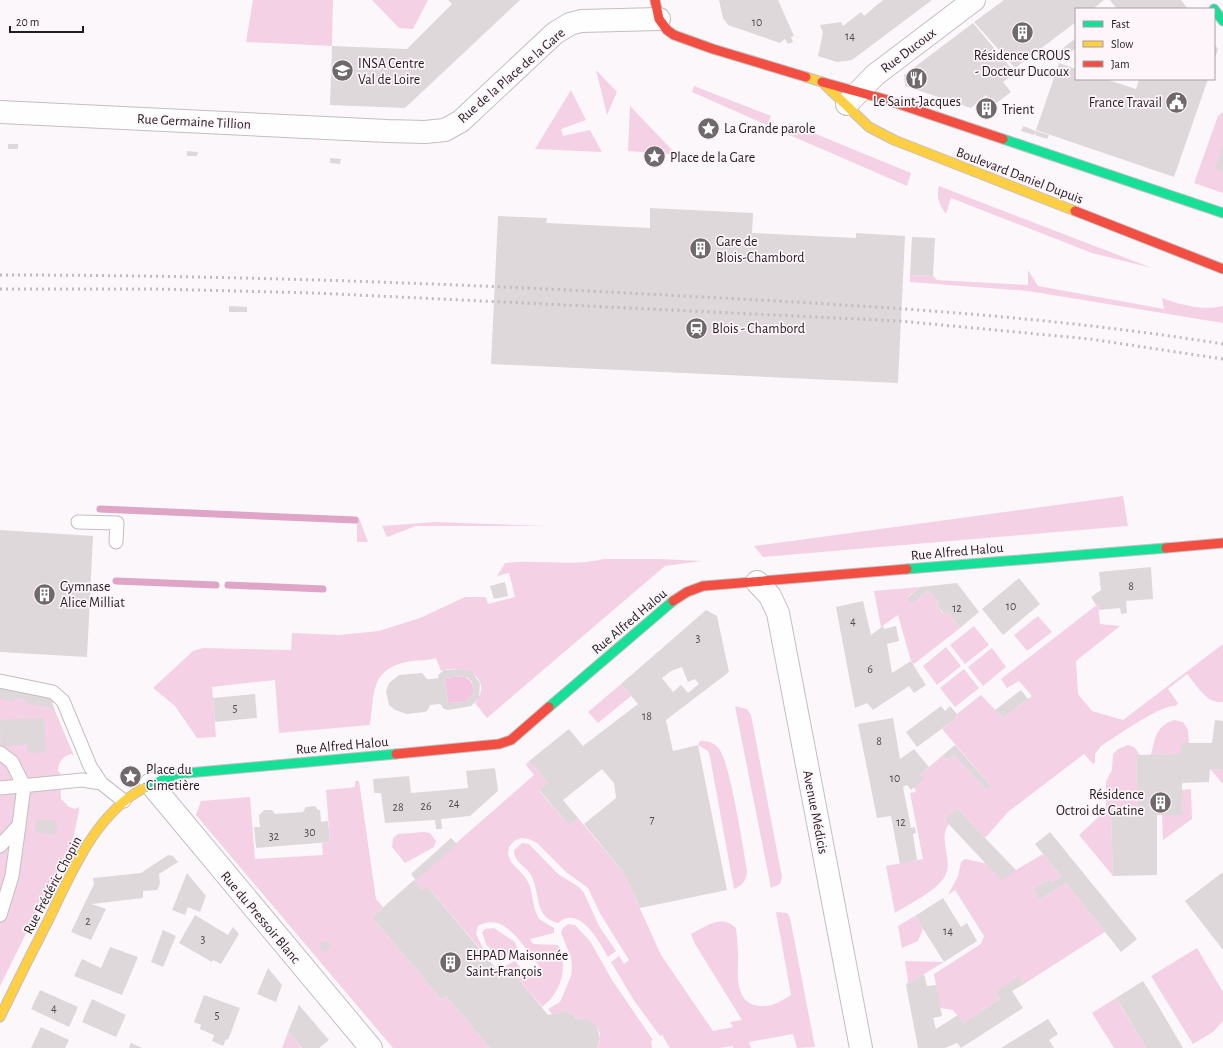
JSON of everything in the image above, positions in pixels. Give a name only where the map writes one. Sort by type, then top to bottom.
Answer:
[{"type":"street","name":"Rue Ducoux","points":[[852,98],[875,75],[974,0]]},
{"type":"street","points":[[1207,0],[1213,8]]},
{"type":"street","points":[[657,10],[666,30],[674,35],[713,49],[822,82],[852,98],[884,99],[1223,213]]},
{"type":"street","name":"Rue de la Place de la Gare","points":[[387,131],[425,132],[445,130],[461,121],[555,32],[570,24],[581,21],[657,10]]},
{"type":"street","points":[[1215,10],[1223,21]]},
{"type":"street","name":"Boulevard Daniel Dupuis","points":[[822,82],[852,98],[869,127],[894,140],[1223,270]]},
{"type":"street","name":"Rue Germaine Tillion","points":[[0,112],[387,131]]},
{"type":"street","name":"Rue Alfred Halou","points":[[152,784],[177,774],[499,744],[511,740],[520,734],[668,604],[687,592],[703,586],[1223,543]]},
{"type":"street","name":"Avenue Médicis","points":[[758,582],[770,596],[778,613],[861,1048]]},
{"type":"street","name":"Rue Frédéric Chopin","points":[[0,1017],[84,850],[103,823],[124,802],[152,784]]},
{"type":"street","name":"Rue du Pressoir Blanc","points":[[152,784],[371,1048]]},
{"type":"lane","points":[[78,522],[117,523],[116,542]]},
{"type":"lane","points":[[0,681],[53,692],[63,701],[90,766],[102,783],[124,802]]},
{"type":"lane","points":[[0,753],[12,762],[24,786],[12,876],[0,915]]},
{"type":"lane","points":[[0,788],[82,780],[102,783]]},
{"type":"lane","points":[[0,846],[20,825]]},
{"type":"shaded area","points":[[253,0],[333,0],[332,46],[246,42]]},
{"type":"shaded area","points":[[372,0],[428,0],[413,29],[399,28]]},
{"type":"shaded area","points":[[596,70],[617,92],[607,115]]},
{"type":"shaded area","points":[[694,86],[771,116],[767,125],[692,92]]},
{"type":"shaded area","points":[[571,90],[586,120],[561,129],[563,136],[590,130],[602,152],[535,149]]},
{"type":"shaded area","points":[[630,106],[677,155],[628,151]]},
{"type":"shaded area","points":[[1223,112],[1223,193],[1194,183],[1218,116]]},
{"type":"shaded area","points":[[789,123],[911,173],[907,186],[785,133]]},
{"type":"shaded area","points":[[939,186],[1152,268],[1092,253],[951,198],[946,214],[939,201]]},
{"type":"shaded area","points":[[1028,270],[1038,286],[1164,309],[1162,298],[1200,308],[1223,306],[1223,323],[1028,291],[910,282],[910,275],[933,276],[937,280],[1028,285]]},
{"type":"shaded area","points":[[1123,496],[1128,526],[763,557],[754,546]]},
{"type":"shaded area","points":[[100,506],[359,518],[368,542],[357,542],[357,523],[100,512]]},
{"type":"shaded area","points":[[435,522],[546,526],[416,526],[387,537],[382,526]]},
{"type":"shaded area","points":[[604,559],[702,561],[665,566],[487,718],[475,703],[480,694],[481,686],[479,680],[467,671],[450,669],[441,671],[436,658],[398,664],[388,669],[382,675],[377,682],[374,691],[370,725],[279,733],[275,680],[212,687],[216,737],[197,738],[175,706],[153,688],[193,651],[203,648],[291,650],[292,633],[339,635],[379,631],[420,618],[465,597],[486,597],[488,604],[515,597],[509,573],[497,576],[505,563],[567,563]]},
{"type":"shaded area","points":[[920,587],[907,597],[912,604],[928,590],[939,603],[937,605],[943,614],[947,611],[960,628],[914,664],[911,661],[898,615],[881,627],[874,591]]},
{"type":"shaded area","points":[[1098,604],[1100,624],[1120,626],[1076,661],[1078,694],[1092,711],[1123,720],[1223,644],[1223,702],[1217,702],[1207,697],[1187,674],[1168,689],[1178,703],[1176,706],[1160,710],[1149,715],[1101,746],[1095,754],[1095,763],[1093,764],[1084,754],[1008,812],[985,838],[957,808],[944,819],[949,824],[945,836],[948,863],[945,876],[930,891],[895,913],[886,866],[923,859],[910,793],[916,792],[914,787],[923,779],[920,775],[943,755],[947,760],[954,755],[986,790],[991,786],[942,729],[955,719],[957,714],[981,695],[1003,718],[1032,696],[1019,681],[1007,688],[1001,679]]},
{"type":"shaded area","points":[[1038,616],[1052,632],[1027,651],[1014,635]]},
{"type":"shaded area","points":[[974,626],[989,645],[965,664],[950,645]]},
{"type":"shaded area","points":[[946,647],[961,666],[937,685],[923,666]]},
{"type":"shaded area","points":[[992,648],[1006,667],[983,686],[968,667]]},
{"type":"shaded area","points":[[964,669],[979,688],[955,707],[940,688]]},
{"type":"shaded area","points":[[462,676],[471,682],[473,694],[465,702],[448,703],[445,678]]},
{"type":"shaded area","points":[[621,684],[631,696],[598,723],[588,712]]},
{"type":"shaded area","points":[[0,687],[52,698],[52,704],[74,756],[71,754],[65,757],[61,760],[59,765],[58,772],[60,772],[61,799],[69,807],[75,809],[79,807],[79,811],[73,839],[0,986]]},
{"type":"shaded area","points":[[735,706],[747,709],[751,715],[782,877],[780,884],[771,888]]},
{"type":"shaded area","points":[[1174,720],[1183,722],[1188,730],[1189,743],[1181,743],[1181,754],[1151,755],[1157,733],[1163,726]]},
{"type":"shaded area","points":[[700,741],[711,742],[719,749],[732,787],[747,870],[744,882],[734,889],[710,757],[708,751],[698,745]]},
{"type":"shaded area","points":[[1128,745],[1134,747],[1140,755],[1136,755],[1138,815],[1111,816],[1113,876],[1079,835],[1104,812],[1106,807],[1106,781],[1112,770],[1113,754],[1118,749]]},
{"type":"shaded area","points":[[529,761],[548,783],[539,791],[569,825],[578,818],[624,873],[661,955],[713,1031],[733,1027],[730,1022],[742,1020],[695,944],[691,934],[708,925],[719,922],[725,922],[736,928],[739,987],[746,1000],[752,1004],[769,1006],[791,995],[776,912],[787,913],[790,918],[815,1047],[797,1048],[793,1034],[749,1042],[751,1048],[733,1048],[733,1046],[719,1048],[670,1048],[662,1035],[660,1036],[633,999],[611,962],[619,956],[624,964],[629,960],[601,915],[588,888],[566,872],[537,843],[529,839],[521,838],[514,841],[509,847],[508,854],[511,862],[525,877],[530,886],[535,910],[539,919],[554,928],[554,933],[530,939],[533,944],[558,945],[563,962],[561,979],[554,994],[542,1007],[507,965],[515,961],[528,977],[540,967],[514,934],[506,927],[497,923],[488,922],[478,926],[476,934],[488,958],[428,887],[423,890],[414,880],[534,775],[526,765]]},
{"type":"shaded area","points":[[1210,769],[1223,770],[1223,784]]},
{"type":"shaded area","points":[[355,781],[359,781],[376,899],[383,907],[372,917],[442,1000],[446,996],[490,1048],[393,1048],[196,815],[201,801],[250,797],[255,859],[323,855],[322,843],[330,842],[326,790],[355,787]]},
{"type":"shaded area","points":[[1191,789],[1192,819],[1163,840],[1162,815],[1183,814],[1182,790]]},
{"type":"shaded area","points":[[430,833],[436,841],[434,847],[405,863],[392,847],[393,838],[398,834]]},
{"type":"shaded area","points":[[522,843],[529,844],[558,874],[579,887],[584,893],[599,926],[616,951],[608,957],[594,934],[581,921],[573,918],[566,918],[558,923],[546,917],[540,908],[535,885],[531,875],[518,861],[514,854],[514,850]]},
{"type":"shaded area","points":[[1043,854],[1061,876],[1052,882],[1049,879],[1033,889],[1039,900],[1066,883],[1105,932],[1024,984],[1020,977],[995,992],[1000,999],[963,1023],[953,1010],[940,1008],[934,974],[981,944],[984,936],[955,890],[948,895],[958,876],[961,862],[965,859],[1016,870]]},
{"type":"shaded area","points":[[915,916],[923,929],[918,941],[902,948],[898,926]]},
{"type":"shaded area","points":[[568,924],[575,925],[590,941],[612,980],[653,1040],[651,1041],[652,1048],[597,1048],[600,1036],[597,1026],[588,1020],[576,1019],[575,1015],[565,1011],[552,1014],[548,1009],[560,1002],[571,976],[571,957],[561,933],[563,928]]},
{"type":"shaded area","points":[[494,928],[515,942],[518,951],[499,960],[486,944],[482,932],[485,929]]},
{"type":"shaded area","points":[[1197,948],[1223,992],[1223,1021],[1213,1032],[1193,1044],[1151,976]]},
{"type":"shaded area","points":[[905,961],[944,962],[906,985],[908,981]]},
{"type":"shaded area","points":[[1116,998],[1146,1048],[1114,1048],[1092,1013]]},
{"type":"shaded area","points":[[288,1032],[301,1047],[300,1048],[282,1048]]},
{"type":"building","points":[[448,0],[520,0],[405,108],[330,105],[332,46],[407,49],[452,4]]},
{"type":"building","points":[[719,0],[778,0],[794,36],[791,37],[793,42],[788,44],[785,39],[780,43],[728,25],[723,18]]},
{"type":"building","points":[[883,0],[932,0],[852,60],[837,62],[818,56],[823,33],[820,25],[841,22],[843,26],[861,12],[864,16]]},
{"type":"building","name":"Résidence CROUS - Docteur Ducoux","points":[[1004,0],[1104,0],[1094,8],[1075,8],[1075,23],[1015,68],[974,22]]},
{"type":"building","points":[[1110,0],[1181,0],[1187,8],[1116,8]]},
{"type":"building","points":[[973,23],[1015,73],[1003,82],[1011,92],[994,105],[986,95],[971,108],[905,86],[904,75]]},
{"type":"building","points":[[1075,39],[1075,49],[1059,61],[1054,55]]},
{"type":"building","points":[[1215,45],[1218,49],[1215,58]]},
{"type":"building","points":[[1059,63],[1075,69],[1075,80],[1108,80],[1136,89],[1139,80],[1208,80],[1174,177],[1036,130]]},
{"type":"building","name":"Trient","points":[[982,103],[995,107],[993,115],[979,111]]},
{"type":"building","points":[[1023,126],[1036,131],[1034,135],[1021,131]]},
{"type":"building","points":[[1036,131],[1049,135],[1047,139],[1035,135]]},
{"type":"building","points":[[8,144],[18,144],[18,149],[8,149]]},
{"type":"building","points":[[1223,145],[1223,172],[1215,169]]},
{"type":"building","points":[[187,151],[198,152],[197,156],[187,156]]},
{"type":"building","points":[[330,158],[341,159],[340,164],[330,163]]},
{"type":"building","points":[[650,208],[753,213],[752,233],[856,238],[856,233],[905,236],[898,383],[491,364],[498,216],[547,218],[546,223],[650,228]]},
{"type":"building","points":[[912,237],[935,238],[933,276],[910,275]]},
{"type":"building","points":[[229,306],[247,307],[247,312],[229,312]]},
{"type":"building","name":"Gymnase Alice Milliat","points":[[0,530],[93,536],[87,657],[0,652]]},
{"type":"building","points":[[1151,567],[1153,599],[1126,601],[1127,613],[1121,614],[1120,608],[1099,610],[1098,604],[1096,605],[1091,597],[1101,590],[1099,572]]},
{"type":"building","points":[[1019,578],[1040,604],[1003,635],[982,609]]},
{"type":"building","points":[[505,582],[508,596],[494,599],[490,586]]},
{"type":"building","points":[[957,583],[979,612],[960,628],[947,611],[944,614],[937,605],[939,603],[928,590],[912,604],[907,598],[920,587]]},
{"type":"building","points":[[863,601],[871,635],[883,626],[884,629],[896,626],[899,641],[887,644],[892,673],[911,661],[926,685],[914,693],[909,686],[873,710],[867,703],[855,708],[836,607]]},
{"type":"building","points":[[706,610],[717,616],[729,672],[666,720],[673,751],[698,745],[727,890],[640,908],[624,873],[584,824],[616,798],[614,783],[602,769],[563,800],[578,818],[569,825],[539,790],[548,783],[529,761],[569,729],[583,746],[638,704],[621,684]],"holes":[[[682,667],[688,682],[695,679],[699,684],[688,693],[681,685],[673,692],[662,678],[671,671]]]},
{"type":"building","points":[[460,669],[471,671],[480,683],[479,698],[471,706],[448,710],[444,709],[440,704],[430,705],[427,711],[407,714],[395,710],[389,705],[386,691],[389,683],[399,675],[422,673],[427,679],[433,679],[438,678],[439,674],[444,670]],"holes":[[[462,676],[468,678],[472,682],[473,694],[465,702],[448,703],[445,678]]]},
{"type":"building","points":[[0,687],[52,698],[52,703],[55,710],[52,711],[51,708],[25,703],[26,700],[15,698],[14,702],[0,699]]},
{"type":"building","points":[[1021,690],[1028,699],[1003,718],[995,710]]},
{"type":"building","points":[[255,694],[257,718],[215,722],[213,698]]},
{"type":"building","points":[[941,706],[945,711],[950,706],[957,714],[955,719],[917,747],[906,732]]},
{"type":"building","points":[[44,718],[46,752],[28,753],[27,744],[1,747],[0,720]]},
{"type":"building","points":[[893,718],[900,759],[914,749],[929,767],[920,775],[924,779],[911,790],[907,785],[903,787],[911,828],[915,827],[916,833],[913,834],[917,860],[900,864],[891,816],[877,818],[858,724]]},
{"type":"building","name":"Résidence Octroi de Gatine","points":[[1215,720],[1223,721],[1223,770],[1210,769],[1209,782],[1182,783],[1183,815],[1157,815],[1157,875],[1113,876],[1111,816],[1138,815],[1136,755],[1181,754],[1181,743],[1212,743]]},
{"type":"building","points":[[955,745],[991,786],[986,790],[954,755],[947,760],[943,755]]},
{"type":"building","points":[[495,768],[498,791],[470,816],[441,819],[442,829],[436,829],[435,820],[385,823],[381,793],[374,793],[373,779],[409,776],[411,793],[468,788],[466,771]]},
{"type":"building","points":[[315,806],[318,810],[320,810],[321,822],[328,821],[330,842],[256,848],[254,827],[260,827],[259,815],[264,810],[272,810],[275,814],[303,812],[306,807]]},
{"type":"building","points":[[957,808],[1016,870],[1001,880],[944,819]]},
{"type":"building","points":[[36,819],[57,821],[56,835],[35,832]]},
{"type":"building","points":[[1050,832],[1137,939],[1121,952],[1066,883],[1039,900],[1033,889],[1049,879],[1052,882],[1061,876],[1035,844]]},
{"type":"building","points":[[451,838],[457,844],[416,880],[411,874]]},
{"type":"building","points":[[168,855],[173,856],[178,862],[159,874],[160,884],[157,890],[143,891],[143,898],[92,904],[106,909],[91,940],[71,932],[94,884],[93,878],[141,873]]},
{"type":"building","points":[[1223,872],[1223,950],[1185,901]]},
{"type":"building","points":[[187,873],[206,896],[200,912],[188,907],[185,915],[172,910]]},
{"type":"building","name":"EHPAD Maisonnée Saint-François","points":[[414,880],[423,890],[427,886],[499,972],[507,965],[548,1015],[565,1011],[575,1015],[576,1019],[588,1019],[594,1023],[597,1026],[600,1039],[597,1048],[490,1048],[446,996],[442,1000],[372,917]]},
{"type":"building","points":[[943,898],[961,927],[967,923],[977,941],[944,962],[915,916]]},
{"type":"building","points":[[195,915],[228,935],[233,927],[239,934],[221,964],[213,960],[212,962],[179,943]]},
{"type":"building","points":[[163,930],[176,936],[163,967],[151,962]]},
{"type":"building","points":[[323,941],[327,941],[329,942],[329,950],[323,951],[320,948],[320,944]]},
{"type":"building","points":[[110,947],[138,957],[122,995],[74,976],[82,959],[101,968]]},
{"type":"building","points":[[268,968],[282,985],[276,1002],[257,994]]},
{"type":"building","points":[[924,974],[927,986],[936,985],[942,1016],[933,1018],[936,1029],[958,1015],[963,1023],[1000,999],[995,992],[1020,976],[1024,984],[1012,991],[1023,1008],[961,1048],[957,1043],[945,1048],[918,1048],[906,985]]},
{"type":"building","points":[[1143,981],[1183,1048],[1146,1048],[1116,998]]},
{"type":"building","points":[[40,990],[78,1007],[69,1027],[31,1009]]},
{"type":"building","points":[[204,995],[240,1008],[228,1040],[226,1039],[223,1046],[212,1041],[214,1035],[200,1029],[201,1025],[194,1022]]},
{"type":"building","points":[[92,999],[126,1015],[116,1037],[82,1022]]},
{"type":"building","points":[[299,1005],[329,1040],[319,1048],[302,1048],[288,1032]]},
{"type":"building","points":[[1048,1019],[1058,1034],[1049,1040],[1054,1048],[1001,1048]]},
{"type":"building","points":[[41,1027],[69,1040],[65,1048],[31,1048]]},
{"type":"building","points":[[131,1043],[142,1048],[129,1048]]},
{"type":"waterway","points":[[100,509],[355,520]]},
{"type":"waterway","points":[[116,581],[216,585]]},
{"type":"waterway","points":[[228,585],[323,589]]},
{"type":"railway","points":[[0,275],[166,276],[332,280],[805,303],[1014,318],[1084,325],[1223,344]]},
{"type":"railway","points":[[0,289],[157,289],[315,293],[900,321],[1090,339],[1223,359]]},
{"type":"traffic: fast","points":[[1215,10],[1223,21]]},
{"type":"traffic: fast","points":[[1003,139],[1223,213]]},
{"type":"traffic: fast","points":[[907,569],[1166,548]]},
{"type":"traffic: fast","points":[[549,707],[673,601]]},
{"type":"traffic: fast","points":[[144,788],[177,774],[396,754]]},
{"type":"traffic: slow","points":[[806,77],[822,82],[869,127],[894,140],[1075,211]]},
{"type":"traffic: slow","points":[[0,1017],[76,864],[98,828],[127,799],[144,788]]},
{"type":"traffic: jam","points":[[655,0],[659,19],[667,30],[674,35],[713,49],[806,77]]},
{"type":"traffic: jam","points":[[822,82],[884,99],[1003,139]]},
{"type":"traffic: jam","points":[[1075,211],[1223,269]]},
{"type":"traffic: jam","points":[[1166,548],[1223,543]]},
{"type":"traffic: jam","points":[[673,601],[687,592],[703,586],[907,569]]},
{"type":"traffic: jam","points":[[396,754],[499,744],[511,740],[549,707]]},
{"type":"place","name":"Résidence CROUS - Docteur Ducoux","points":[[1022,33]]},
{"type":"place","name":"INSA Centre Val de Loire","points":[[343,71]]},
{"type":"place","name":"Le Saint-Jacques","points":[[917,79]]},
{"type":"place","name":"France Travail","points":[[1177,102]]},
{"type":"place","name":"Trient","points":[[987,109]]},
{"type":"place","name":"La Grande parole","points":[[709,128]]},
{"type":"place","name":"Place de la Gare","points":[[654,157]]},
{"type":"place","name":"Gare de Blois-Chambord","points":[[700,249]]},
{"type":"place","name":"Blois - Chambord","points":[[696,328]]},
{"type":"place","name":"Gymnase Alice Milliat","points":[[45,594]]},
{"type":"place","name":"Place du Cimetière","points":[[130,777]]},
{"type":"place","name":"Résidence Octroi de Gatine","points":[[1160,802]]},
{"type":"place","name":"EHPAD Maisonnée Saint-François","points":[[451,963]]}]
